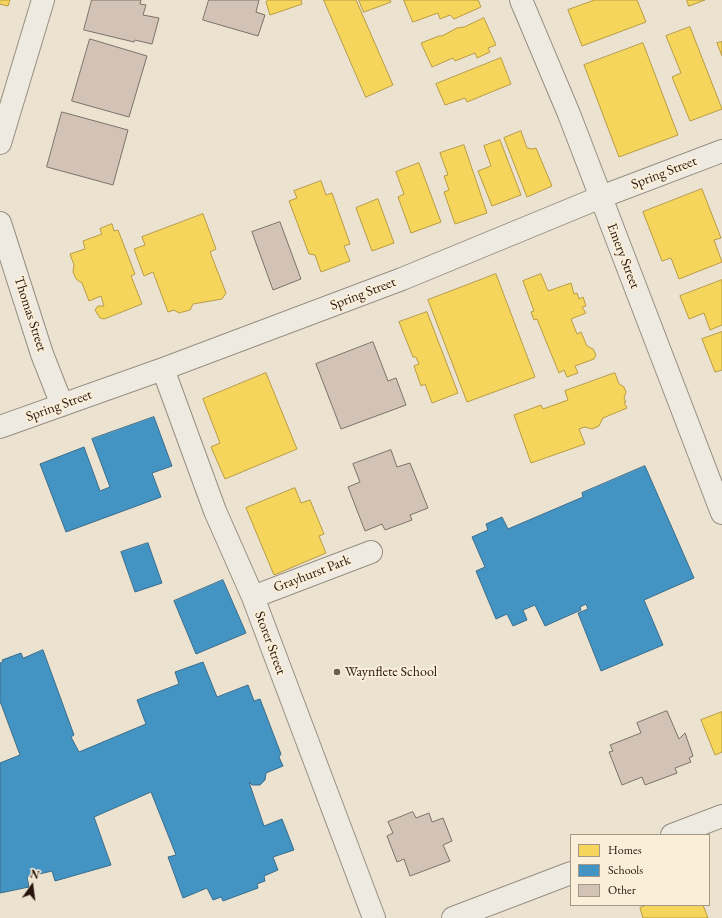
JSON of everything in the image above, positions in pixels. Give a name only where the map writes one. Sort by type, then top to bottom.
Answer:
[{"type":"street","points":[[0,143],[43,0]]},
{"type":"street","name":"Emery Street","points":[[522,0],[569,114],[720,500]]},
{"type":"street","name":"Spring Street","points":[[0,427],[402,279],[601,197],[722,152]]},
{"type":"street","name":"Thomas Street","points":[[0,223],[42,354],[62,405]]},
{"type":"street","name":"Storer Street","points":[[163,368],[215,511],[253,596],[374,918]]},
{"type":"street","name":"Grayhurst Park","points":[[253,596],[371,552]]},
{"type":"street","points":[[675,834],[722,816]]},
{"type":"street","points":[[452,918],[570,873]]},
{"type":"building: Homes","points":[[0,0],[10,0],[8,6],[0,4]]},
{"type":"building: Homes","points":[[269,0],[301,0],[302,4],[270,15],[266,2]]},
{"type":"building: Homes","points":[[324,0],[356,0],[393,85],[366,97]]},
{"type":"building: Homes","points":[[359,0],[390,0],[391,2],[364,12]]},
{"type":"building: Homes","points":[[404,0],[478,0],[481,7],[454,19],[450,15],[440,19],[438,13],[413,22]]},
{"type":"building: Homes","points":[[595,0],[637,0],[646,22],[582,46],[568,10]]},
{"type":"building: Homes","points":[[687,0],[705,0],[689,6]]},
{"type":"building: Homes","points":[[484,18],[496,45],[488,48],[490,52],[477,58],[475,53],[455,61],[453,58],[432,67],[421,43],[442,36],[457,28],[464,27]]},
{"type":"building: Homes","points":[[690,27],[722,109],[690,121],[672,77],[681,73],[666,36]]},
{"type":"building: Homes","points":[[722,42],[722,56],[717,43]]},
{"type":"building: Homes","points":[[643,43],[678,135],[619,157],[584,65]]},
{"type":"building: Homes","points":[[501,58],[511,84],[467,102],[465,98],[445,105],[436,84]]},
{"type":"building: Homes","points":[[521,131],[527,148],[536,148],[552,186],[527,197],[504,138]]},
{"type":"building: Homes","points":[[500,140],[521,195],[492,206],[478,171],[491,166],[484,146]]},
{"type":"building: Homes","points":[[464,145],[487,213],[455,224],[444,192],[449,190],[444,176],[448,175],[440,153]]},
{"type":"building: Homes","points":[[419,163],[441,222],[411,233],[398,197],[404,194],[396,172]]},
{"type":"building: Homes","points":[[321,181],[326,195],[332,193],[350,244],[344,246],[350,261],[321,272],[315,255],[309,254],[289,201],[297,198],[294,191]]},
{"type":"building: Homes","points":[[702,189],[721,238],[714,240],[722,262],[679,279],[671,258],[662,261],[643,212]]},
{"type":"building: Homes","points":[[378,199],[394,243],[372,251],[356,208]]},
{"type":"building: Homes","points":[[203,214],[216,249],[210,252],[226,293],[222,299],[193,304],[190,310],[179,313],[174,310],[168,312],[153,272],[144,276],[134,249],[145,245],[142,237]]},
{"type":"building: Homes","points":[[112,224],[114,231],[118,230],[135,274],[131,276],[142,304],[104,319],[100,318],[95,310],[98,306],[104,306],[101,296],[89,301],[82,283],[76,279],[73,272],[74,265],[70,254],[85,249],[83,241],[102,234],[100,229]]},
{"type":"building: Homes","points":[[496,274],[535,377],[467,402],[428,300]]},
{"type":"building: Homes","points":[[541,274],[548,291],[571,283],[574,294],[577,293],[579,299],[583,297],[586,306],[582,307],[586,313],[571,319],[577,334],[581,332],[587,346],[593,349],[596,355],[594,359],[575,366],[578,373],[567,377],[564,370],[559,373],[537,319],[534,320],[531,312],[534,311],[523,281]]},
{"type":"building: Homes","points":[[722,280],[722,325],[710,330],[704,313],[689,319],[680,296]]},
{"type":"building: Homes","points":[[427,312],[458,393],[432,403],[425,384],[421,386],[414,366],[419,364],[416,357],[413,357],[399,322]]},
{"type":"building: Homes","points":[[722,332],[722,370],[715,372],[702,339]]},
{"type":"building: Homes","points":[[266,373],[297,449],[225,479],[211,447],[220,443],[203,399]]},
{"type":"building: Homes","points":[[615,373],[619,384],[624,387],[626,392],[624,398],[626,402],[624,402],[627,408],[603,418],[599,426],[592,429],[585,427],[579,429],[585,444],[531,463],[514,415],[541,405],[543,409],[568,400],[565,391]]},
{"type":"building: Homes","points":[[295,488],[301,503],[310,500],[324,534],[319,536],[326,553],[274,575],[246,508]]},
{"type":"building: Homes","points":[[722,712],[722,752],[715,755],[701,720]]},
{"type":"building: Homes","points":[[645,906],[703,906],[708,918],[643,918],[640,908]]},
{"type":"building: Schools","points":[[154,417],[172,466],[152,473],[161,497],[66,532],[40,464],[84,447],[100,491],[110,487],[92,439]]},
{"type":"building: Schools","points":[[645,466],[694,578],[644,600],[663,645],[601,671],[578,613],[588,609],[586,604],[580,607],[581,610],[545,626],[535,605],[523,610],[527,620],[513,626],[507,614],[496,619],[476,571],[485,567],[472,537],[488,530],[486,524],[502,517],[508,529],[583,497],[582,493]]},
{"type":"building: Schools","points":[[148,543],[162,583],[135,592],[121,552]]},
{"type":"building: Schools","points":[[223,580],[246,633],[196,654],[174,601]]},
{"type":"building: Schools","points":[[43,650],[74,735],[71,737],[79,752],[146,724],[137,700],[179,684],[175,672],[203,662],[217,697],[248,685],[254,701],[260,699],[281,754],[279,757],[283,766],[266,773],[265,780],[260,785],[252,785],[249,782],[264,826],[282,819],[294,850],[273,857],[278,870],[264,876],[265,881],[257,884],[258,888],[223,901],[221,897],[213,900],[207,888],[183,898],[168,857],[176,855],[151,792],[94,817],[111,865],[55,881],[52,871],[27,877],[29,887],[0,893],[0,763],[20,755],[0,701],[0,663],[3,662],[2,660],[21,653],[23,658]]},
{"type":"building: Other","points":[[92,0],[141,0],[140,4],[146,5],[143,15],[159,18],[152,44],[135,40],[134,42],[84,30]]},
{"type":"building: Other","points":[[209,0],[259,0],[256,12],[265,15],[258,36],[203,20]]},
{"type":"building: Other","points":[[90,39],[147,56],[129,117],[72,101]]},
{"type":"building: Other","points":[[62,112],[128,130],[113,185],[47,167]]},
{"type":"building: Other","points":[[280,222],[301,279],[273,290],[252,232]]},
{"type":"building: Other","points":[[373,342],[388,381],[396,378],[406,405],[341,429],[316,364]]},
{"type":"building: Other","points":[[391,450],[397,467],[410,463],[428,508],[410,515],[412,520],[385,530],[382,524],[365,531],[348,487],[360,482],[353,464]]},
{"type":"building: Other","points":[[667,711],[679,739],[685,733],[693,756],[689,758],[691,762],[675,768],[677,773],[645,785],[642,777],[622,785],[609,752],[613,751],[610,745],[641,733],[637,723]]},
{"type":"building: Other","points":[[413,812],[416,818],[429,813],[432,822],[443,818],[452,841],[443,845],[450,861],[410,876],[404,859],[397,862],[387,836],[393,833],[388,822]]},
{"type":"place","name":"Waynflete School","points":[[337,672]]}]
